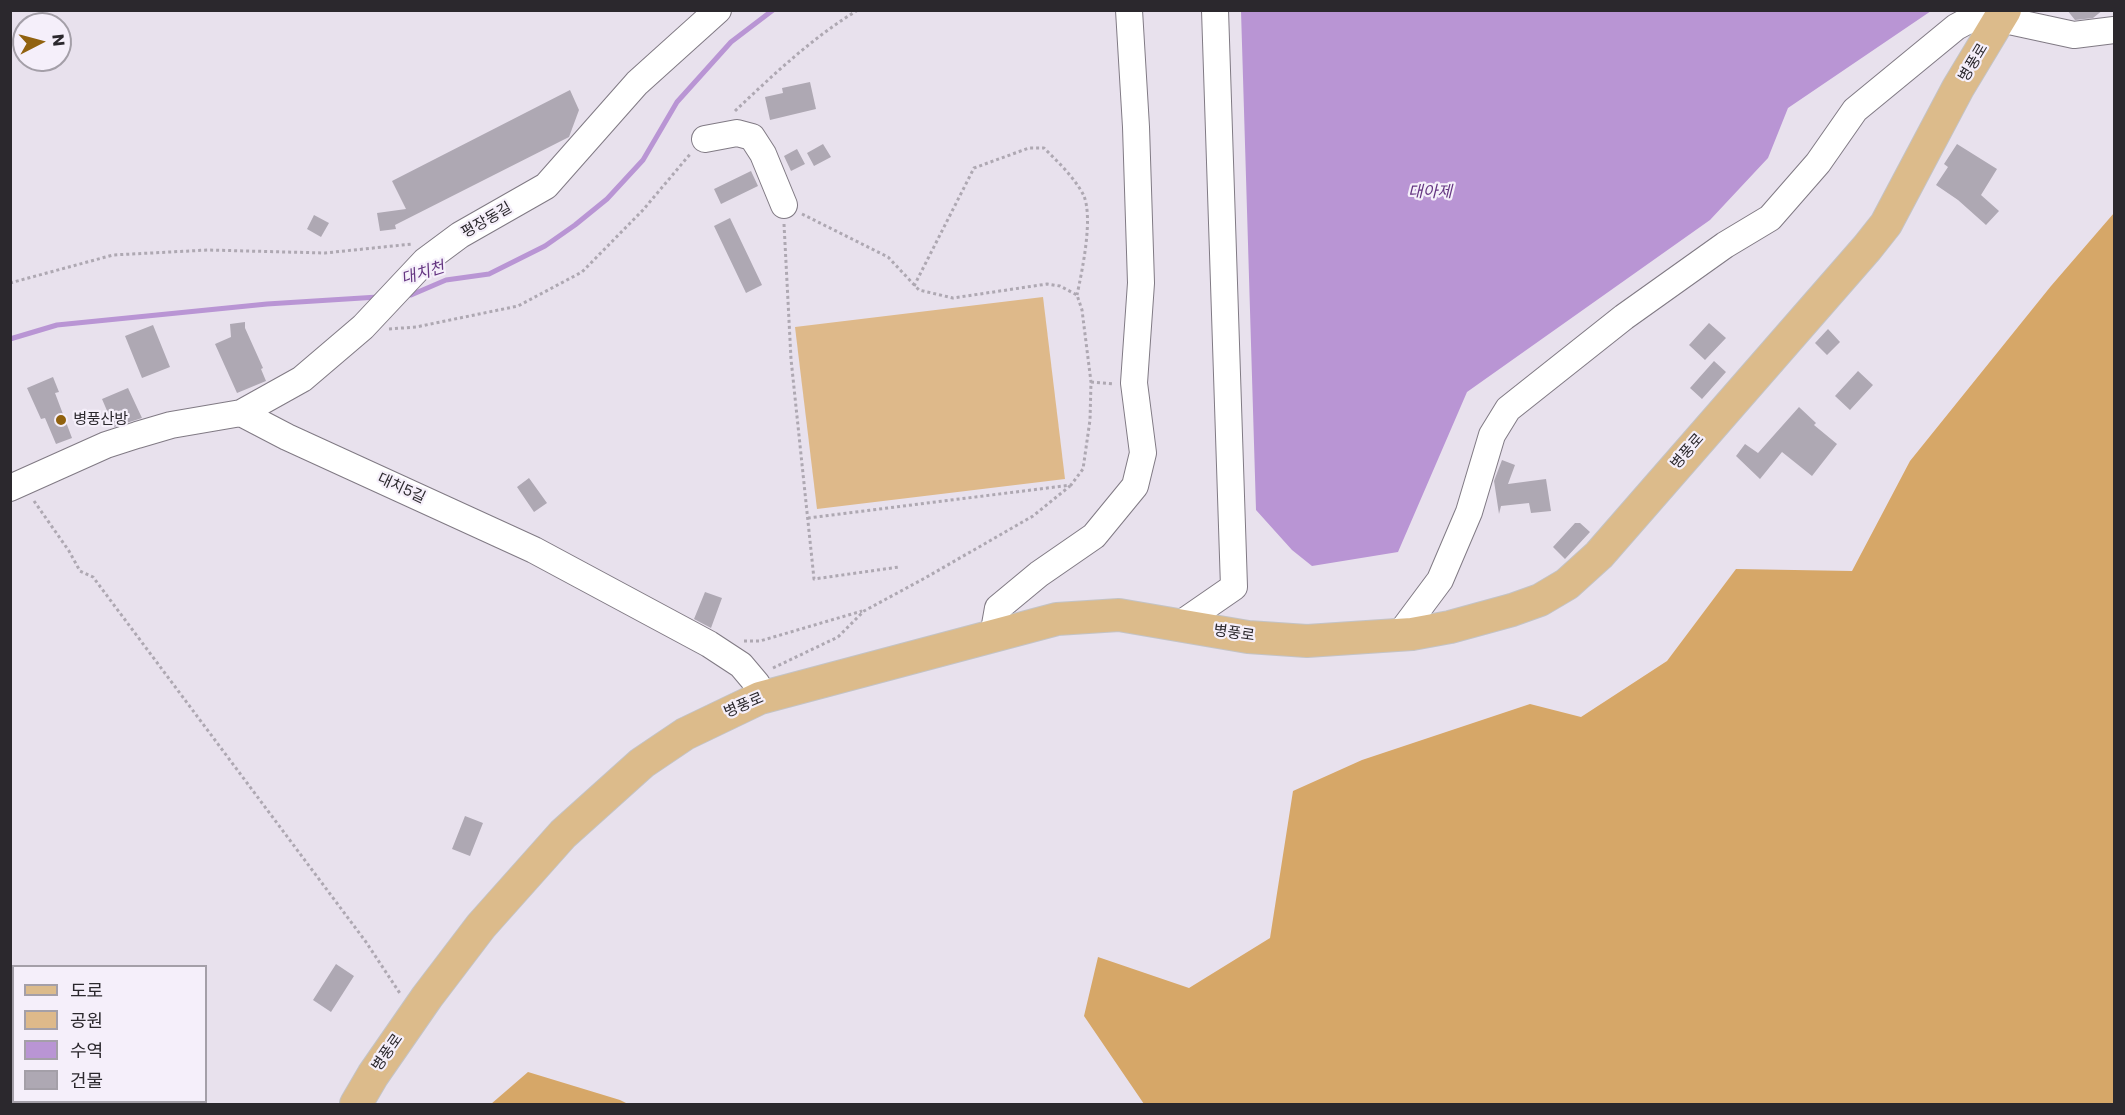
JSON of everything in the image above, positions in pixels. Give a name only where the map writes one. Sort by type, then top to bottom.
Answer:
[{"type":"main road","name":"병풍로","points":[[356,1104],[373,1075],[420,1008],[482,926],[563,834],[642,763],[755,687],[993,636],[1057,619],[1119,615],[1248,637],[1307,641],[1399,635],[1450,627],[1540,600],[1567,584],[1599,555],[1880,232],[1998,13]]},
{"type":"street","name":"평장동길","points":[[241,412],[302,379],[360,329],[422,264],[460,235],[546,186],[637,83],[718,10]]},
{"type":"street","points":[[993,636],[998,608],[1039,574],[1094,536],[1135,486],[1143,453],[1134,383],[1141,283],[1136,127],[1129,10]]},
{"type":"street","points":[[1179,625],[1234,587],[1215,10]]},
{"type":"street","points":[[1399,635],[1440,579],[1469,512],[1492,435],[1508,409],[1624,317],[1725,245],[1770,218],[1818,163],[1855,110],[1956,27],[1998,13],[2074,35],[2115,30]]},
{"type":"street","points":[[705,139],[737,133],[752,137],[764,154],[783,205]]},
{"type":"street","points":[[16,485],[106,445],[171,425],[241,412]]},
{"type":"street","name":"대치5길","points":[[241,412],[286,437],[534,550],[704,641],[741,665],[755,687]]},
{"type":"path","points":[[360,329],[416,327],[518,306],[582,272],[642,210],[705,139],[770,78],[835,24],[858,10]]},
{"type":"path","points":[[704,641],[760,641],[864,611],[1033,516],[1071,485],[1083,469],[1090,420],[1091,382],[1082,310],[1077,295],[1083,264],[1087,219],[1084,196],[1066,169],[1044,148],[1029,148],[974,168],[914,286]]},
{"type":"path","points":[[899,567],[814,579],[791,359],[783,205],[888,257],[919,290],[953,298],[1047,284],[1060,286],[1077,295]]},
{"type":"path","points":[[10,283],[113,255],[208,250],[325,253],[406,243],[444,247]]},
{"type":"path","points":[[16,485],[69,551],[80,570],[93,577],[366,942],[403,999],[420,1008]]},
{"type":"path","points":[[808,518],[1071,485]]},
{"type":"path","points":[[755,687],[838,637],[864,611]]},
{"type":"green space","points":[[1043,297],[1065,479],[817,509],[795,327]]},
{"type":"shaded area","points":[[2114,213],[2114,1104],[1144,1104],[1084,1016],[1098,957],[1189,988],[1270,938],[1293,791],[1362,760],[1530,704],[1581,717],[1667,661],[1736,569],[1852,571],[1910,461],[2051,286]]},
{"type":"shaded area","points":[[528,1072],[620,1100],[628,1104],[491,1104]]},
{"type":"water","name":"대아제","points":[[1241,10],[1931,11],[1788,108],[1768,158],[1710,220],[1467,392],[1398,552],[1312,566],[1292,550],[1256,510]]},
{"type":"building","points":[[2067,10],[2103,10],[2093,18],[2075,20]]},
{"type":"building","points":[[810,82],[816,109],[770,120],[765,97],[783,93],[782,88]]},
{"type":"building","points":[[570,90],[579,110],[569,137],[395,225],[396,229],[380,231],[377,213],[406,209],[392,181]]},
{"type":"building","points":[[823,144],[831,157],[814,166],[807,153]]},
{"type":"building","points":[[1957,144],[1997,169],[1981,195],[1999,211],[1986,225],[1958,200],[1936,185],[1948,167],[1944,164]]},
{"type":"building","points":[[797,149],[805,164],[791,171],[784,156]]},
{"type":"building","points":[[751,171],[758,186],[721,204],[714,189]]},
{"type":"building","points":[[314,215],[329,223],[321,237],[307,229]]},
{"type":"building","points":[[730,218],[762,285],[746,293],[714,226]]},
{"type":"building","points":[[245,322],[245,328],[263,368],[261,369],[266,381],[237,393],[215,344],[231,337],[230,324]]},
{"type":"building","points":[[1709,323],[1726,338],[1705,360],[1689,345]]},
{"type":"building","points":[[153,325],[170,367],[142,378],[125,336]]},
{"type":"building","points":[[1828,329],[1840,342],[1827,355],[1815,343]]},
{"type":"building","points":[[1714,361],[1726,372],[1702,399],[1690,388]]},
{"type":"building","points":[[1858,371],[1873,385],[1850,410],[1835,396]]},
{"type":"building","points":[[53,377],[59,392],[55,393],[72,438],[56,444],[45,418],[41,419],[27,388]]},
{"type":"building","points":[[128,388],[142,418],[114,427],[102,399]]},
{"type":"building","points":[[1799,407],[1816,423],[1814,425],[1837,444],[1812,476],[1782,452],[1760,479],[1736,456],[1745,444],[1758,453]]},
{"type":"building","points":[[1502,460],[1515,465],[1508,484],[1546,479],[1551,511],[1531,513],[1529,503],[1501,506],[1499,514],[1494,481]]},
{"type":"building","points":[[529,478],[547,503],[534,512],[517,487]]},
{"type":"building","points":[[1575,523],[1580,523],[1590,532],[1565,559],[1553,547]]},
{"type":"building","points":[[705,592],[722,598],[711,628],[694,619]]},
{"type":"building","points":[[465,816],[483,823],[470,856],[452,849]]},
{"type":"building","points":[[336,964],[354,976],[331,1012],[313,1000]]},
{"type":"waterway","name":"대치천","points":[[405,295],[411,295],[446,280],[489,274],[545,246],[575,225],[607,199],[643,160],[677,102],[731,42],[773,10]]},
{"type":"waterway","name":"대치천","points":[[10,339],[57,325],[267,304],[378,297]]},
{"type":"place","name":"병풍산방","points":[[61,420]]}]
